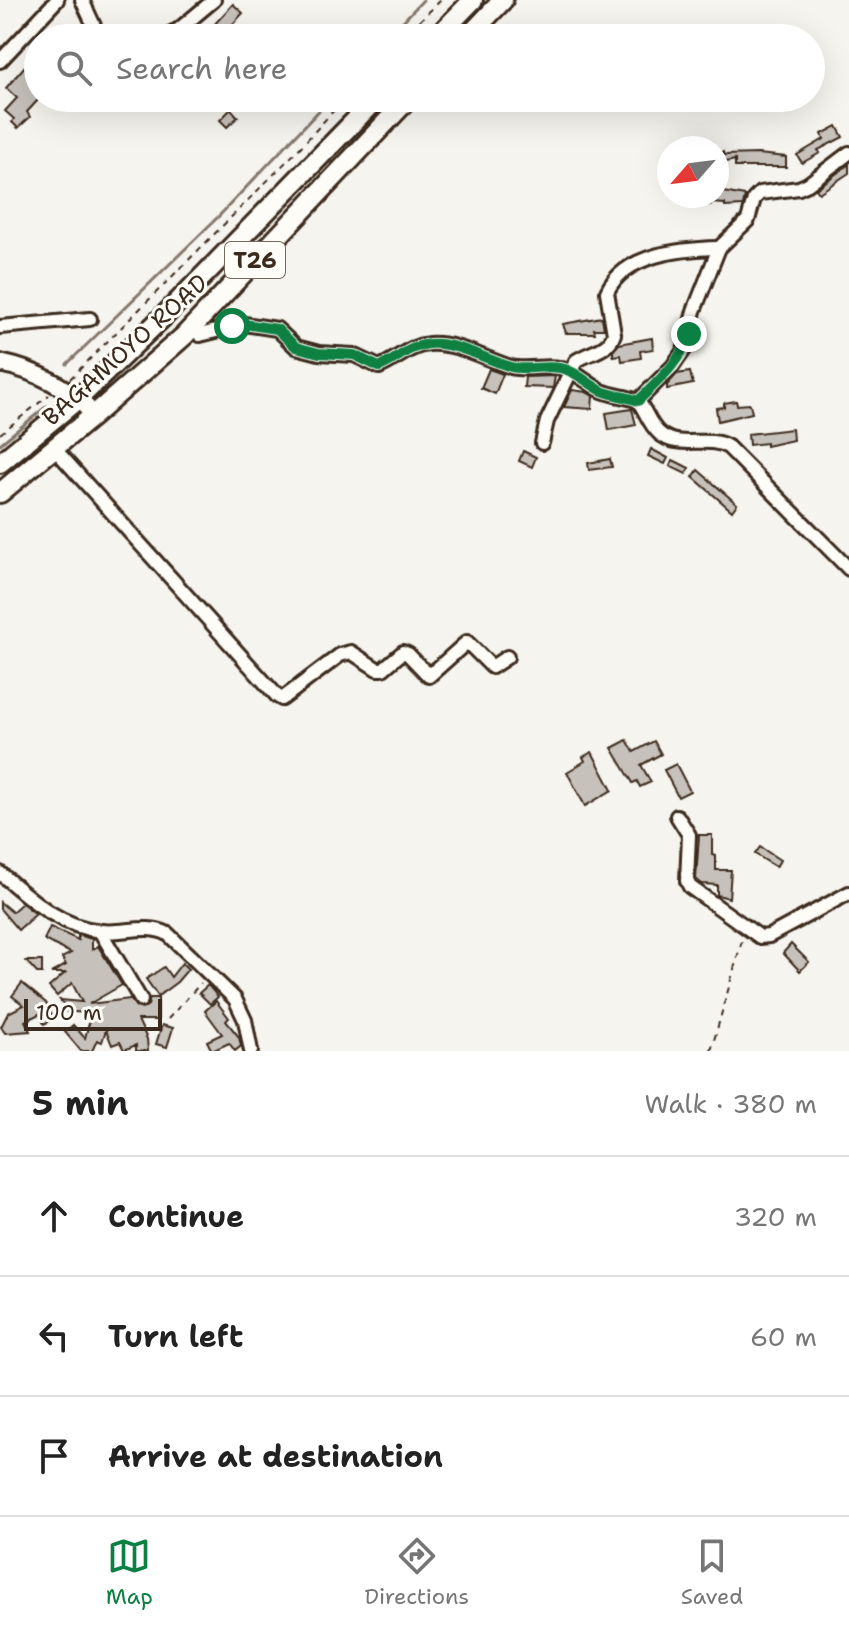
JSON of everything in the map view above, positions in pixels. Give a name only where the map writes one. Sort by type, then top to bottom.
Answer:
[{"type":"highway","points":[[450,24],[473,0]]},
{"type":"highway","points":[[480,24],[503,0]]},
{"type":"highway","name":"BAGAMOYO ROAD","points":[[0,463],[79,398],[166,314],[363,112]]},
{"type":"highway","name":"BAGAMOYO ROAD","points":[[0,493],[184,336],[396,112]]},
{"type":"main road","points":[[0,363],[63,386],[94,415]]},
{"type":"street","points":[[35,24],[57,0]]},
{"type":"street","points":[[82,0],[93,24]]},
{"type":"street","points":[[185,24],[214,0]]},
{"type":"street","points":[[0,61],[24,35]]},
{"type":"street","points":[[638,401],[673,366],[684,350],[694,311],[719,248],[748,220],[754,199],[760,193],[808,184],[849,153]]},
{"type":"street","points":[[542,443],[547,421],[570,371],[579,358],[602,349],[612,341],[614,334],[607,292],[620,276],[652,257],[672,250],[719,248]]},
{"type":"street","points":[[0,327],[90,319]]},
{"type":"street","points":[[200,335],[244,324],[277,329],[296,347],[319,353],[354,355],[379,367],[390,363],[406,350],[425,344],[443,344],[515,368],[558,367],[570,371],[582,381],[605,392],[638,401],[653,427],[666,438],[690,443],[713,441],[728,447],[849,569]]},
{"type":"street","points":[[54,448],[282,699],[340,655],[351,652],[377,669],[383,669],[403,652],[429,676],[467,642],[492,667],[507,657]]},
{"type":"street","points":[[677,816],[689,835],[687,881],[690,887],[760,937],[769,936],[849,893]]},
{"type":"street","points":[[0,873],[61,920],[100,931],[158,929],[176,940],[235,999],[242,1012],[251,1051]]},
{"type":"street","points":[[100,931],[141,1000]]},
{"type":"path","points":[[416,24],[441,0]]},
{"type":"path","points":[[0,434],[63,386],[332,112]]},
{"type":"path","points":[[711,1051],[745,927]]},
{"type":"path","points":[[168,1019],[211,974]]},
{"type":"building","points":[[233,4],[243,13],[233,24],[215,24]]},
{"type":"building","points":[[24,67],[24,112],[30,117],[18,128],[5,111],[17,98],[6,88]]},
{"type":"building","points":[[228,112],[234,112],[238,117],[227,127],[220,120]]},
{"type":"building","points":[[837,126],[843,137],[818,150],[820,153],[802,163],[797,155],[824,139],[822,134]]},
{"type":"building","points":[[729,155],[786,157],[786,167],[735,167],[735,160],[729,161]]},
{"type":"building","points":[[849,164],[849,173],[819,193],[816,189]]},
{"type":"building","points":[[729,193],[745,196],[743,206],[729,207]]},
{"type":"building","points":[[602,317],[604,329],[594,329],[595,333],[566,333],[563,324]]},
{"type":"building","points":[[652,338],[653,349],[640,351],[641,358],[622,361],[621,355],[613,356],[619,344]]},
{"type":"building","points":[[489,369],[503,374],[495,394],[481,388]]},
{"type":"building","points":[[690,372],[693,384],[667,389],[677,374]]},
{"type":"building","points":[[555,376],[553,388],[524,387],[525,377]]},
{"type":"building","points":[[572,390],[593,396],[592,409],[564,407]]},
{"type":"building","points":[[736,401],[737,405],[750,404],[752,413],[718,421],[716,408]]},
{"type":"building","points":[[632,409],[636,425],[609,430],[606,413]]},
{"type":"building","points":[[792,429],[793,440],[766,446],[766,443],[749,445],[748,434]]},
{"type":"building","points":[[651,449],[668,458],[665,464],[648,456]]},
{"type":"building","points":[[523,451],[536,457],[532,467],[519,461]]},
{"type":"building","points":[[610,459],[612,467],[589,470],[588,463]]},
{"type":"building","points":[[673,460],[689,468],[686,474],[670,466]]},
{"type":"building","points":[[698,470],[737,504],[732,511],[693,477]]},
{"type":"building","points":[[627,740],[634,752],[654,741],[661,754],[641,765],[651,782],[640,787],[637,781],[633,783],[612,748]]},
{"type":"building","points":[[592,752],[612,790],[585,806],[567,772],[585,761],[583,757]]},
{"type":"building","points":[[676,764],[690,791],[678,797],[664,770]]},
{"type":"building","points":[[699,835],[712,835],[716,870],[731,870],[729,898],[717,895],[717,885],[702,884],[696,879]]},
{"type":"building","points":[[760,847],[780,860],[776,867],[755,854]]},
{"type":"building","points":[[0,902],[12,912],[22,903],[36,914],[18,930],[0,909]]},
{"type":"building","points":[[50,927],[78,940],[78,935],[92,939],[92,950],[98,946],[122,985],[89,1004],[130,999],[142,1009],[148,1005],[150,998],[158,998],[158,1020],[138,1020],[147,1039],[148,1051],[136,1051],[136,1045],[124,1050],[120,1042],[112,1045],[106,1030],[102,1042],[97,1040],[92,1051],[81,1051],[65,1032],[73,1025],[85,1038],[91,1016],[62,1011],[66,1007],[60,1000],[82,1002],[72,983],[57,996],[49,987],[65,973],[51,973],[66,965],[62,958],[71,953],[44,940]]},
{"type":"building","points":[[791,944],[809,962],[800,971],[783,953]]},
{"type":"building","points":[[26,961],[42,961],[42,973],[37,973]]},
{"type":"building","points":[[182,963],[188,969],[158,996],[146,979],[164,967],[171,977]]},
{"type":"building","points":[[22,983],[46,1003],[54,1019],[44,1024],[39,1014],[25,1021],[30,1031],[5,1033],[1,1027],[8,1013],[24,1005],[12,996]]},
{"type":"building","points":[[208,985],[218,997],[210,1004],[199,993]]},
{"type":"building","points":[[216,1001],[239,1037],[241,1046],[235,1051],[229,1043],[212,1051],[207,1041],[222,1034],[205,1011]]},
{"type":"building","points":[[162,1025],[173,1028],[167,1047],[156,1044]]},
{"type":"waterway","points":[[400,24],[423,0]]},
{"type":"waterway","points":[[67,364],[219,216],[318,112]]},
{"type":"waterway","points":[[0,444],[47,406]]},
{"type":"route","points":[[232,326],[244,324],[277,329],[296,347],[319,353],[354,355],[379,367],[390,363],[406,350],[425,344],[443,344],[515,368],[558,367],[612,395],[638,401],[673,366],[684,350],[689,334]]}]
